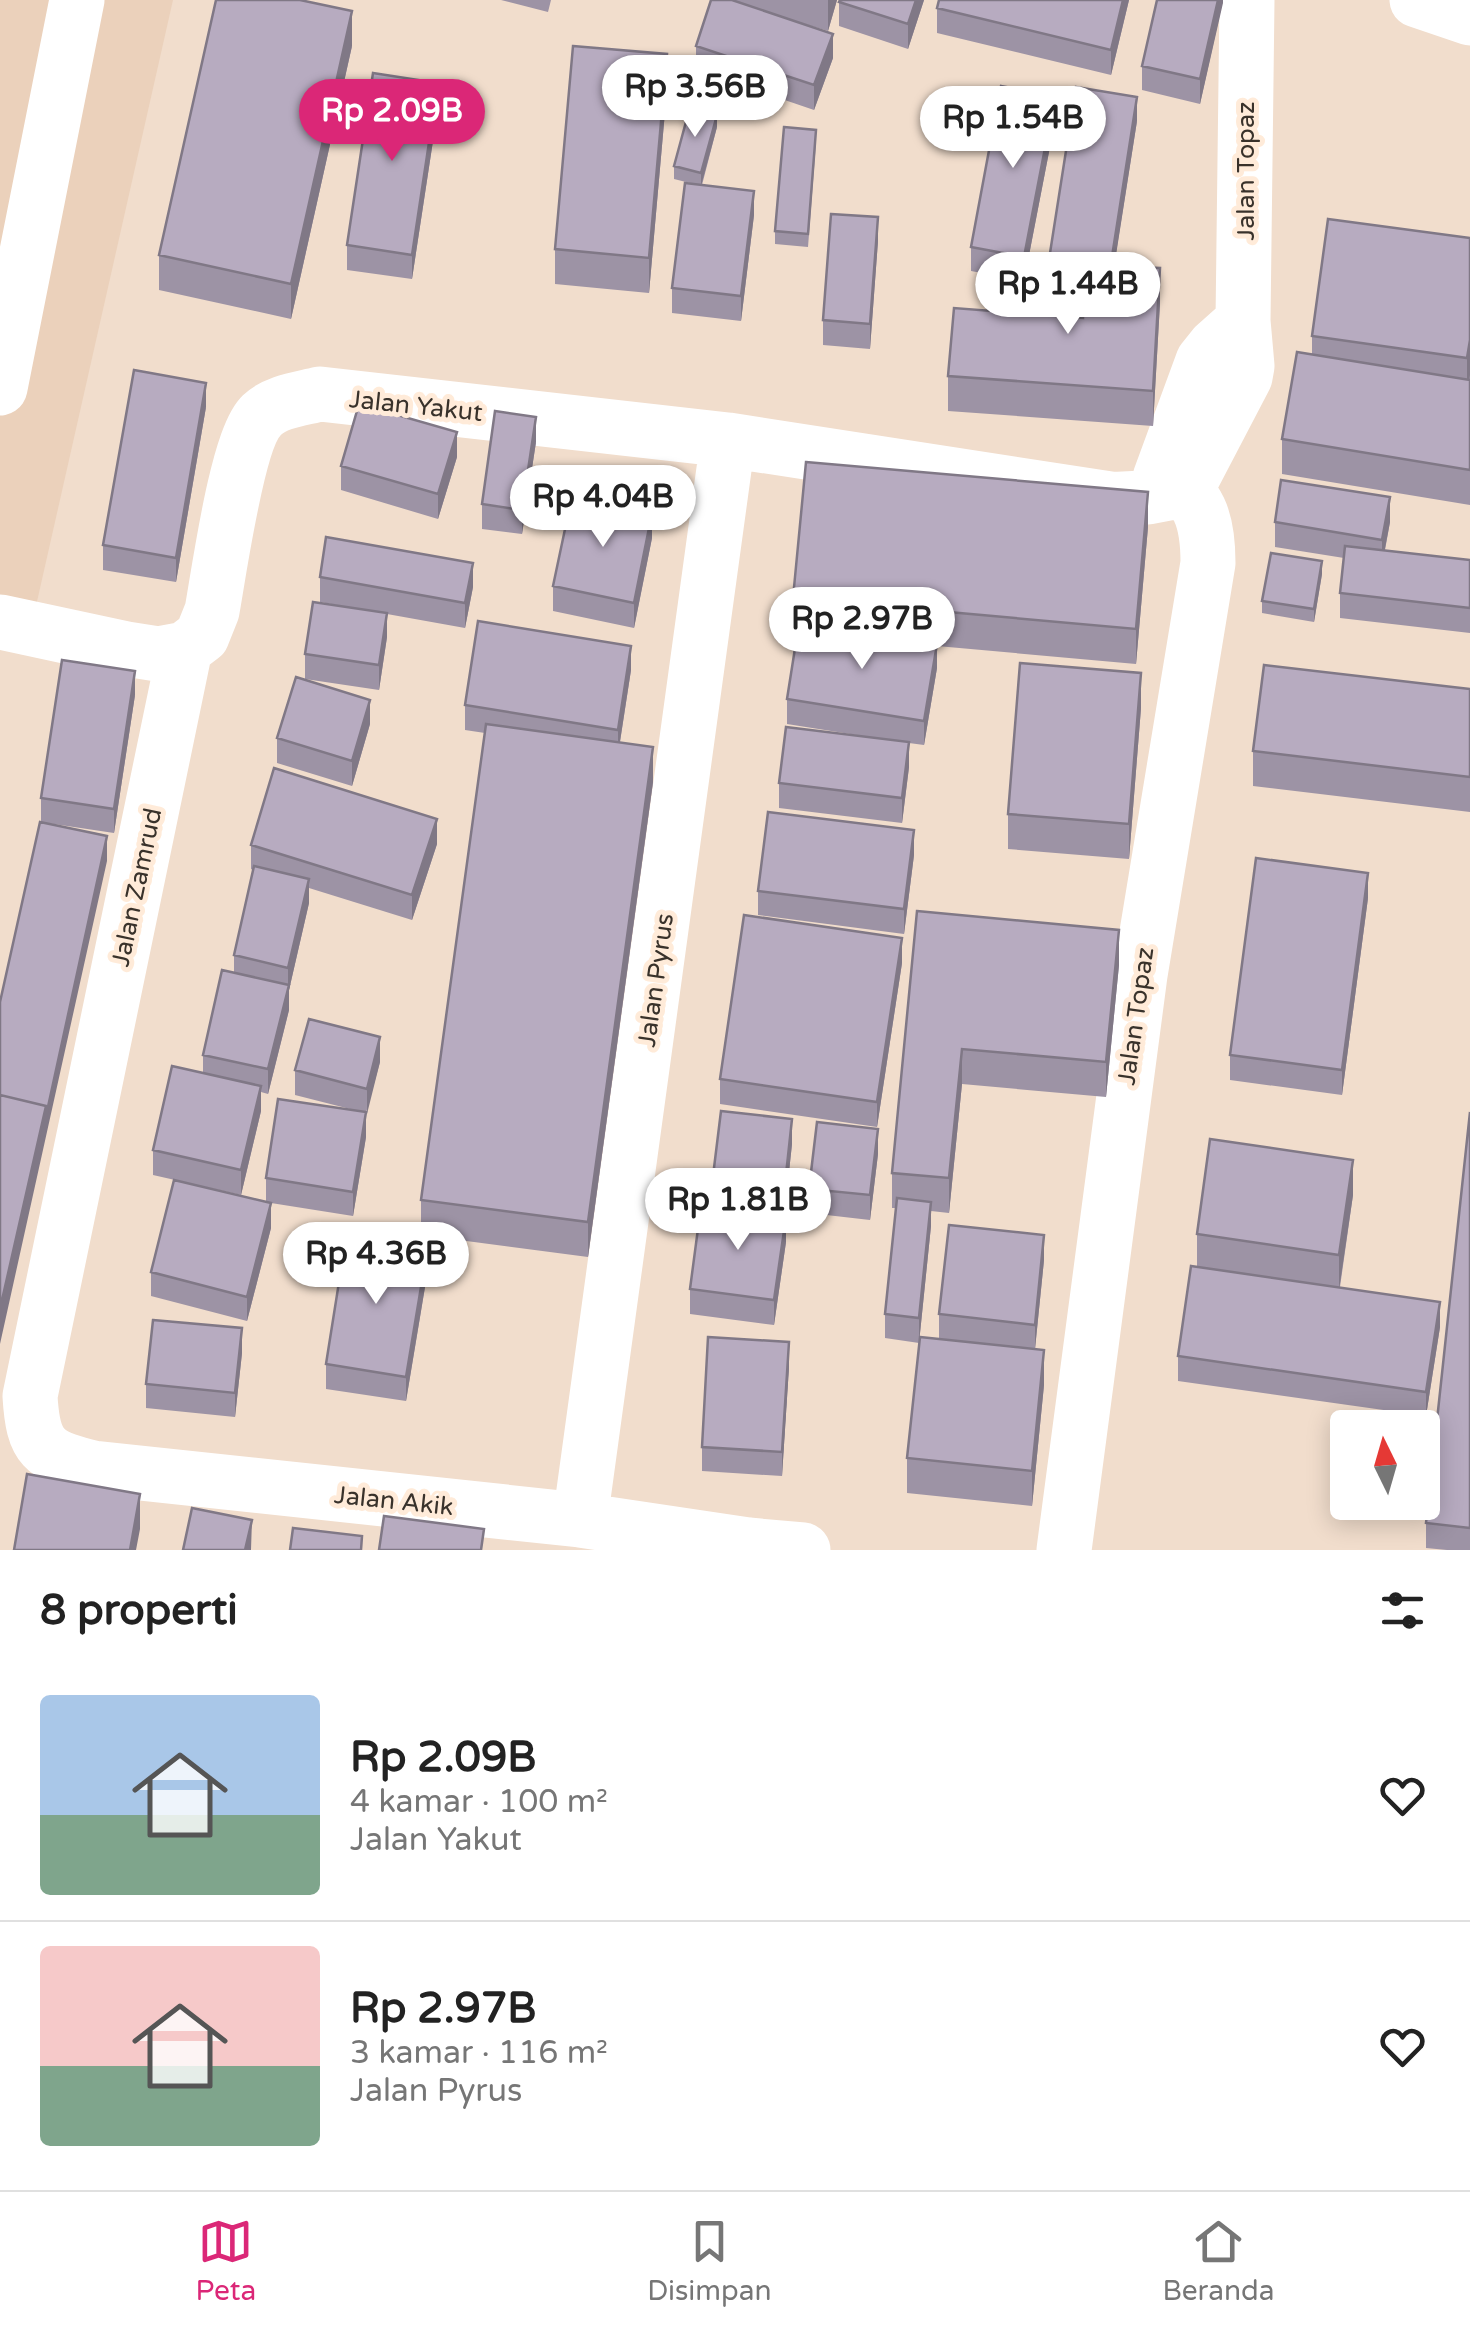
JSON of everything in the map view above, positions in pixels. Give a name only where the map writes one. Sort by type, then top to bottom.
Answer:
[{"type":"street","points":[[0,388],[78,0]]},
{"type":"street","points":[[1417,0],[1470,18]]},
{"type":"street","name":"Jalan Topaz","points":[[1064,1550],[1140,975],[1208,563],[1201,511],[1168,485],[1246,377],[1243,321],[1255,7]]},
{"type":"street","name":"Jalan Yakut","points":[[283,402],[320,394],[728,440]]},
{"type":"street","name":"Jalan Zamrud","points":[[30,1396],[185,650],[202,636],[212,611],[244,448],[260,416],[283,402]]},
{"type":"street","points":[[728,440],[1110,500],[1133,500],[1168,485]]},
{"type":"street","name":"Jalan Pyrus","points":[[550,1528],[728,440]]},
{"type":"street","points":[[0,622],[142,652],[185,650]]},
{"type":"street","name":"Jalan Akik","points":[[30,1396],[32,1428],[43,1449],[65,1462],[92,1468],[550,1528],[802,1550]]},
{"type":"shaded area","points":[[0,0],[173,0],[36,606],[0,598]]},
{"type":"building","points":[[216,0],[300,0],[352,11],[291,284],[159,255]]},
{"type":"building","points":[[711,0],[732,0],[833,34],[814,85],[696,46]]},
{"type":"building","points":[[840,0],[916,0],[908,24]]},
{"type":"building","points":[[939,0],[1123,0],[1111,50],[937,8]]},
{"type":"building","points":[[1157,0],[1218,0],[1200,79],[1142,66]]},
{"type":"building","points":[[573,46],[667,54],[649,258],[555,249]]},
{"type":"building","points":[[373,73],[438,83],[412,255],[347,245]]},
{"type":"building","points":[[1001,86],[1055,96],[1024,257],[971,247]]},
{"type":"building","points":[[1076,87],[1137,97],[1111,263],[1050,253]]},
{"type":"building","points":[[690,107],[717,115],[701,173],[674,166]]},
{"type":"building","points":[[784,127],[816,130],[808,234],[775,231]]},
{"type":"building","points":[[685,183],[754,191],[741,296],[672,288]]},
{"type":"building","points":[[831,214],[878,217],[870,324],[823,320]]},
{"type":"building","points":[[1328,219],[1470,238],[1467,358],[1312,336]]},
{"type":"building","points":[[1085,265],[1160,268],[1153,391],[948,376],[954,308],[1083,318]]},
{"type":"building","points":[[1297,352],[1470,380],[1470,470],[1282,439]]},
{"type":"building","points":[[134,370],[206,383],[176,558],[103,545]]},
{"type":"building","points":[[359,404],[457,432],[438,494],[341,466]]},
{"type":"building","points":[[495,411],[536,417],[522,510],[482,504]]},
{"type":"building","points":[[806,462],[1148,492],[1136,629],[793,598]]},
{"type":"building","points":[[1281,480],[1390,497],[1382,540],[1275,522]]},
{"type":"building","points":[[572,496],[652,513],[634,603],[553,586]]},
{"type":"building","points":[[326,537],[473,563],[465,603],[320,577]]},
{"type":"building","points":[[1345,546],[1470,560],[1470,608],[1340,593]]},
{"type":"building","points":[[1271,553],[1322,561],[1314,609],[1262,601]]},
{"type":"building","points":[[313,602],[387,613],[379,665],[305,654]]},
{"type":"building","points":[[478,621],[631,646],[618,730],[465,705]]},
{"type":"building","points":[[799,623],[937,644],[924,721],[787,699]]},
{"type":"building","points":[[62,660],[135,671],[114,809],[41,798]]},
{"type":"building","points":[[1020,663],[1141,673],[1129,824],[1008,814]]},
{"type":"building","points":[[1264,665],[1470,689],[1470,777],[1253,751]]},
{"type":"building","points":[[296,677],[370,700],[352,761],[277,738]]},
{"type":"building","points":[[486,724],[653,747],[588,1222],[421,1200]]},
{"type":"building","points":[[786,727],[909,742],[902,798],[779,783]]},
{"type":"building","points":[[274,768],[437,819],[412,895],[251,845]]},
{"type":"building","points":[[768,812],[914,830],[904,909],[758,891]]},
{"type":"building","points":[[40,822],[107,836],[46,1116],[46,1106],[0,1095],[0,1002]]},
{"type":"building","points":[[1256,858],[1368,873],[1342,1070],[1230,1055]]},
{"type":"building","points":[[254,866],[309,879],[288,968],[234,955]]},
{"type":"building","points":[[917,911],[1119,930],[1106,1062],[962,1049],[949,1178],[892,1173]]},
{"type":"building","points":[[744,915],[902,938],[877,1102],[720,1079]]},
{"type":"building","points":[[222,970],[289,985],[268,1069],[203,1055]]},
{"type":"building","points":[[309,1019],[380,1037],[367,1089],[295,1070]]},
{"type":"building","points":[[172,1066],[261,1086],[241,1170],[153,1150]]},
{"type":"building","points":[[0,1095],[46,1106],[0,1309]]},
{"type":"building","points":[[278,1099],[366,1112],[353,1192],[266,1178]]},
{"type":"building","points":[[721,1111],[792,1119],[785,1184],[713,1176]]},
{"type":"building","points":[[1470,1112],[1470,1528],[1426,1523],[1440,1520],[1438,1410]]},
{"type":"building","points":[[817,1122],[878,1129],[870,1195],[809,1189]]},
{"type":"building","points":[[1210,1139],[1353,1160],[1339,1255],[1197,1234]]},
{"type":"building","points":[[174,1180],[271,1203],[247,1297],[151,1272]]},
{"type":"building","points":[[897,1198],[931,1202],[919,1318],[885,1314]]},
{"type":"building","points":[[701,1206],[786,1217],[774,1300],[690,1289]]},
{"type":"building","points":[[949,1225],[1044,1235],[1035,1325],[939,1314]]},
{"type":"building","points":[[346,1238],[427,1251],[406,1377],[326,1364]]},
{"type":"building","points":[[1191,1266],[1440,1302],[1426,1392],[1178,1356]]},
{"type":"building","points":[[153,1320],[242,1328],[235,1393],[146,1384]]},
{"type":"building","points":[[708,1337],[789,1342],[782,1452],[702,1447]]},
{"type":"building","points":[[920,1337],[1044,1350],[1032,1471],[907,1458]]},
{"type":"building","points":[[27,1474],[140,1494],[130,1550],[14,1550]]},
{"type":"building","points":[[192,1508],[252,1520],[245,1550],[183,1550]]},
{"type":"building","points":[[384,1516],[484,1529],[481,1550],[379,1550]]},
{"type":"building","points":[[293,1528],[362,1536],[361,1550],[290,1550]]}]
